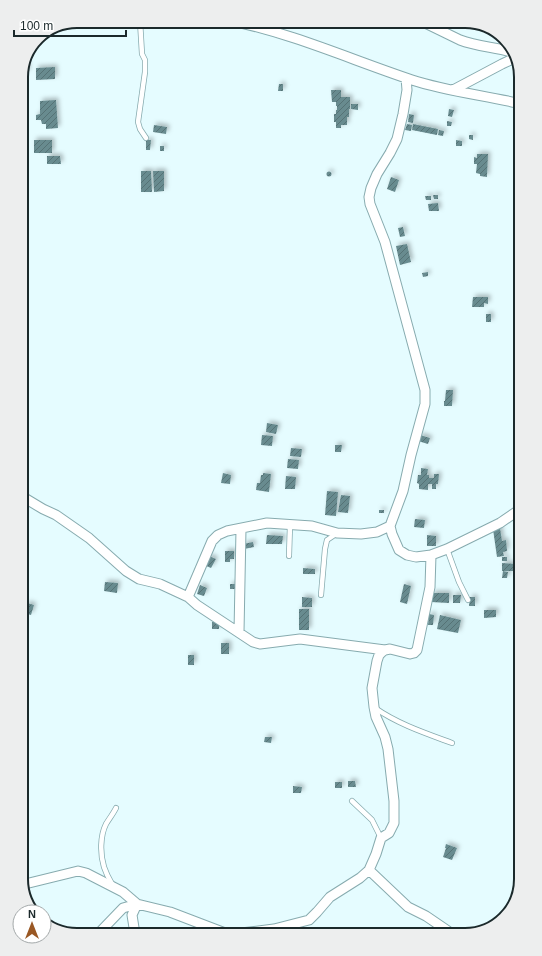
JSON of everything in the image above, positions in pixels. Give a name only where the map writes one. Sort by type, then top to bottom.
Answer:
[{"type":"street","points":[[260,28],[406,78],[453,90],[514,102]]},
{"type":"street","points":[[435,28],[467,43],[506,50]]},
{"type":"street","points":[[453,90],[511,60]]},
{"type":"street","points":[[406,78],[407,90],[397,139],[377,174],[369,197],[370,204],[384,242],[425,390],[425,404],[410,455],[403,491],[390,526],[395,543],[399,550],[407,555],[416,557],[430,555],[447,549],[500,523],[514,513]]},
{"type":"street","points":[[28,500],[56,515],[89,538],[126,571],[139,579],[160,584],[188,597],[197,605],[253,642],[260,644],[300,639],[385,650],[390,649],[410,654],[414,653],[417,650],[430,587],[430,555]]},
{"type":"street","points":[[188,597],[212,541],[218,535],[227,531],[268,523],[312,526],[337,533],[361,534],[377,532],[390,526]]},
{"type":"street","points":[[239,632],[240,529]]},
{"type":"street","points":[[377,532],[395,543]]},
{"type":"street","points":[[278,928],[309,920],[330,896],[360,878],[369,870],[381,838],[389,832],[394,823],[394,801],[388,749],[385,737],[376,717],[372,688],[379,655],[385,650]]},
{"type":"street","points":[[369,870],[408,907],[426,916],[444,928]]},
{"type":"street","points":[[28,883],[78,871],[123,892],[137,904],[170,912],[213,928]]},
{"type":"street","points":[[134,928],[132,914],[137,904]]},
{"type":"street","points":[[104,928],[123,908],[137,904]]},
{"type":"lane","points":[[140,28],[142,54],[145,60],[145,72],[138,122],[140,129],[146,138]]},
{"type":"lane","points":[[289,556],[290,525]]},
{"type":"lane","points":[[321,595],[327,540],[337,533]]},
{"type":"lane","points":[[447,549],[459,582],[468,600]]},
{"type":"lane","points":[[374,707],[391,718],[410,727],[452,743]]},
{"type":"lane","points":[[352,801],[372,820],[381,838]]},
{"type":"lane","points":[[114,888],[104,867],[102,847],[106,825],[116,808]]},
{"type":"building","points":[[55,67],[55,79],[36,80],[36,68]]},
{"type":"building","points":[[279,84],[283,84],[283,91],[278,91]]},
{"type":"building","points":[[331,90],[341,90],[341,97],[350,97],[350,109],[349,117],[347,117],[347,125],[341,125],[341,128],[336,128],[336,122],[334,122],[334,114],[336,114],[337,106],[336,102],[332,102]]},
{"type":"building","points":[[56,100],[58,128],[46,129],[46,124],[42,124],[41,120],[36,120],[36,115],[40,114],[40,101]]},
{"type":"building","points":[[351,104],[358,104],[358,110],[351,109]]},
{"type":"building","points":[[449,109],[454,110],[452,117],[448,116]]},
{"type":"building","points":[[409,114],[414,115],[413,123],[408,122]]},
{"type":"building","points":[[447,121],[452,122],[451,126],[447,126]]},
{"type":"building","points":[[407,124],[412,125],[411,131],[405,130]]},
{"type":"building","points":[[413,124],[438,129],[437,135],[412,130]]},
{"type":"building","points":[[154,125],[167,127],[166,134],[153,132]]},
{"type":"building","points":[[439,130],[444,131],[443,136],[438,135]]},
{"type":"building","points":[[469,135],[473,135],[473,140],[469,139]]},
{"type":"building","points":[[34,140],[52,140],[52,153],[34,153]]},
{"type":"building","points":[[146,140],[151,140],[150,150],[146,150]]},
{"type":"building","points":[[456,140],[462,141],[462,146],[456,146]]},
{"type":"building","points":[[160,146],[164,146],[164,151],[160,151]]},
{"type":"building","points":[[477,154],[488,154],[487,177],[480,176],[480,174],[476,173],[477,164],[474,164],[474,157],[477,158]]},
{"type":"building","points":[[47,156],[60,156],[61,164],[47,164]]},
{"type":"building","points":[[141,171],[151,171],[152,192],[141,192]]},
{"type":"building","points":[[153,171],[164,171],[164,191],[154,192]]},
{"type":"building","points":[[329,171],[332,174],[329,177],[326,174]]},
{"type":"building","points":[[391,177],[399,180],[395,192],[387,189]]},
{"type":"building","points":[[433,195],[438,195],[438,199],[434,199]]},
{"type":"building","points":[[425,196],[431,196],[431,200],[426,200]]},
{"type":"building","points":[[438,203],[439,211],[429,211],[428,204]]},
{"type":"building","points":[[403,227],[405,236],[400,237],[398,228]]},
{"type":"building","points":[[407,244],[411,262],[400,265],[396,246]]},
{"type":"building","points":[[428,272],[428,276],[423,277],[422,273]]},
{"type":"building","points":[[473,297],[488,297],[488,304],[484,303],[484,307],[472,307]]},
{"type":"building","points":[[486,314],[491,314],[491,322],[486,322]]},
{"type":"building","points":[[446,390],[453,390],[452,406],[444,406]]},
{"type":"building","points":[[267,423],[278,425],[276,434],[266,432]]},
{"type":"building","points":[[262,435],[273,436],[272,446],[261,445]]},
{"type":"building","points":[[420,435],[430,438],[428,444],[418,441]]},
{"type":"building","points":[[335,445],[342,445],[341,452],[335,452]]},
{"type":"building","points":[[291,448],[302,449],[301,457],[290,456]]},
{"type":"building","points":[[288,459],[299,460],[298,469],[287,468]]},
{"type":"building","points":[[421,468],[428,469],[427,475],[429,475],[429,478],[434,478],[434,474],[439,474],[436,489],[432,489],[432,484],[428,484],[428,490],[419,489],[419,484],[417,483],[418,475],[421,475]]},
{"type":"building","points":[[223,473],[231,475],[230,484],[221,483]]},
{"type":"building","points":[[263,473],[271,474],[269,492],[256,490],[257,483],[260,483],[261,475],[263,475]]},
{"type":"building","points":[[286,476],[296,477],[295,489],[285,489]]},
{"type":"building","points":[[327,491],[338,492],[336,516],[325,515]]},
{"type":"building","points":[[341,495],[350,496],[348,513],[338,512]]},
{"type":"building","points":[[379,510],[384,510],[384,513],[379,513]]},
{"type":"building","points":[[415,519],[425,520],[424,528],[414,527]]},
{"type":"building","points":[[500,528],[502,541],[506,540],[507,551],[503,552],[504,556],[497,557],[493,529]]},
{"type":"building","points":[[267,535],[283,536],[282,544],[266,544]]},
{"type":"building","points":[[427,535],[436,536],[436,546],[427,546]]},
{"type":"building","points":[[253,542],[254,547],[244,549],[243,544]]},
{"type":"building","points":[[225,551],[234,551],[234,559],[230,559],[230,562],[225,562]]},
{"type":"building","points":[[209,556],[216,559],[211,568],[204,565]]},
{"type":"building","points":[[502,557],[507,557],[507,561],[502,561]]},
{"type":"building","points":[[502,563],[514,564],[514,571],[502,571]]},
{"type":"building","points":[[303,568],[315,569],[315,574],[303,574]]},
{"type":"building","points":[[503,571],[508,572],[507,578],[502,578]]},
{"type":"building","points":[[105,582],[118,583],[117,593],[104,591]]},
{"type":"building","points":[[230,584],[236,584],[236,589],[230,589]]},
{"type":"building","points":[[404,584],[411,586],[407,604],[400,602]]},
{"type":"building","points":[[200,585],[207,588],[204,596],[197,594]]},
{"type":"building","points":[[432,593],[449,593],[449,603],[431,602]]},
{"type":"building","points":[[453,595],[461,595],[460,603],[453,603]]},
{"type":"building","points":[[302,597],[312,598],[312,607],[302,607]]},
{"type":"building","points":[[470,597],[475,597],[475,606],[469,606]]},
{"type":"building","points":[[28,603],[34,605],[31,615],[28,614]]},
{"type":"building","points":[[299,609],[309,609],[309,630],[299,630]]},
{"type":"building","points":[[484,610],[496,610],[496,617],[484,618]]},
{"type":"building","points":[[429,614],[434,615],[433,625],[428,625]]},
{"type":"building","points":[[440,615],[461,620],[458,633],[437,629]]},
{"type":"building","points":[[212,622],[219,622],[219,629],[212,629]]},
{"type":"building","points":[[221,643],[229,643],[229,654],[221,654]]},
{"type":"building","points":[[188,655],[194,655],[194,665],[188,665]]},
{"type":"building","points":[[265,737],[272,737],[271,743],[264,742]]},
{"type":"building","points":[[348,781],[355,781],[356,787],[348,787]]},
{"type":"building","points":[[335,782],[342,782],[342,788],[335,788]]},
{"type":"building","points":[[293,786],[302,787],[301,793],[293,793]]},
{"type":"building","points":[[446,844],[457,848],[452,860],[443,857]]}]
